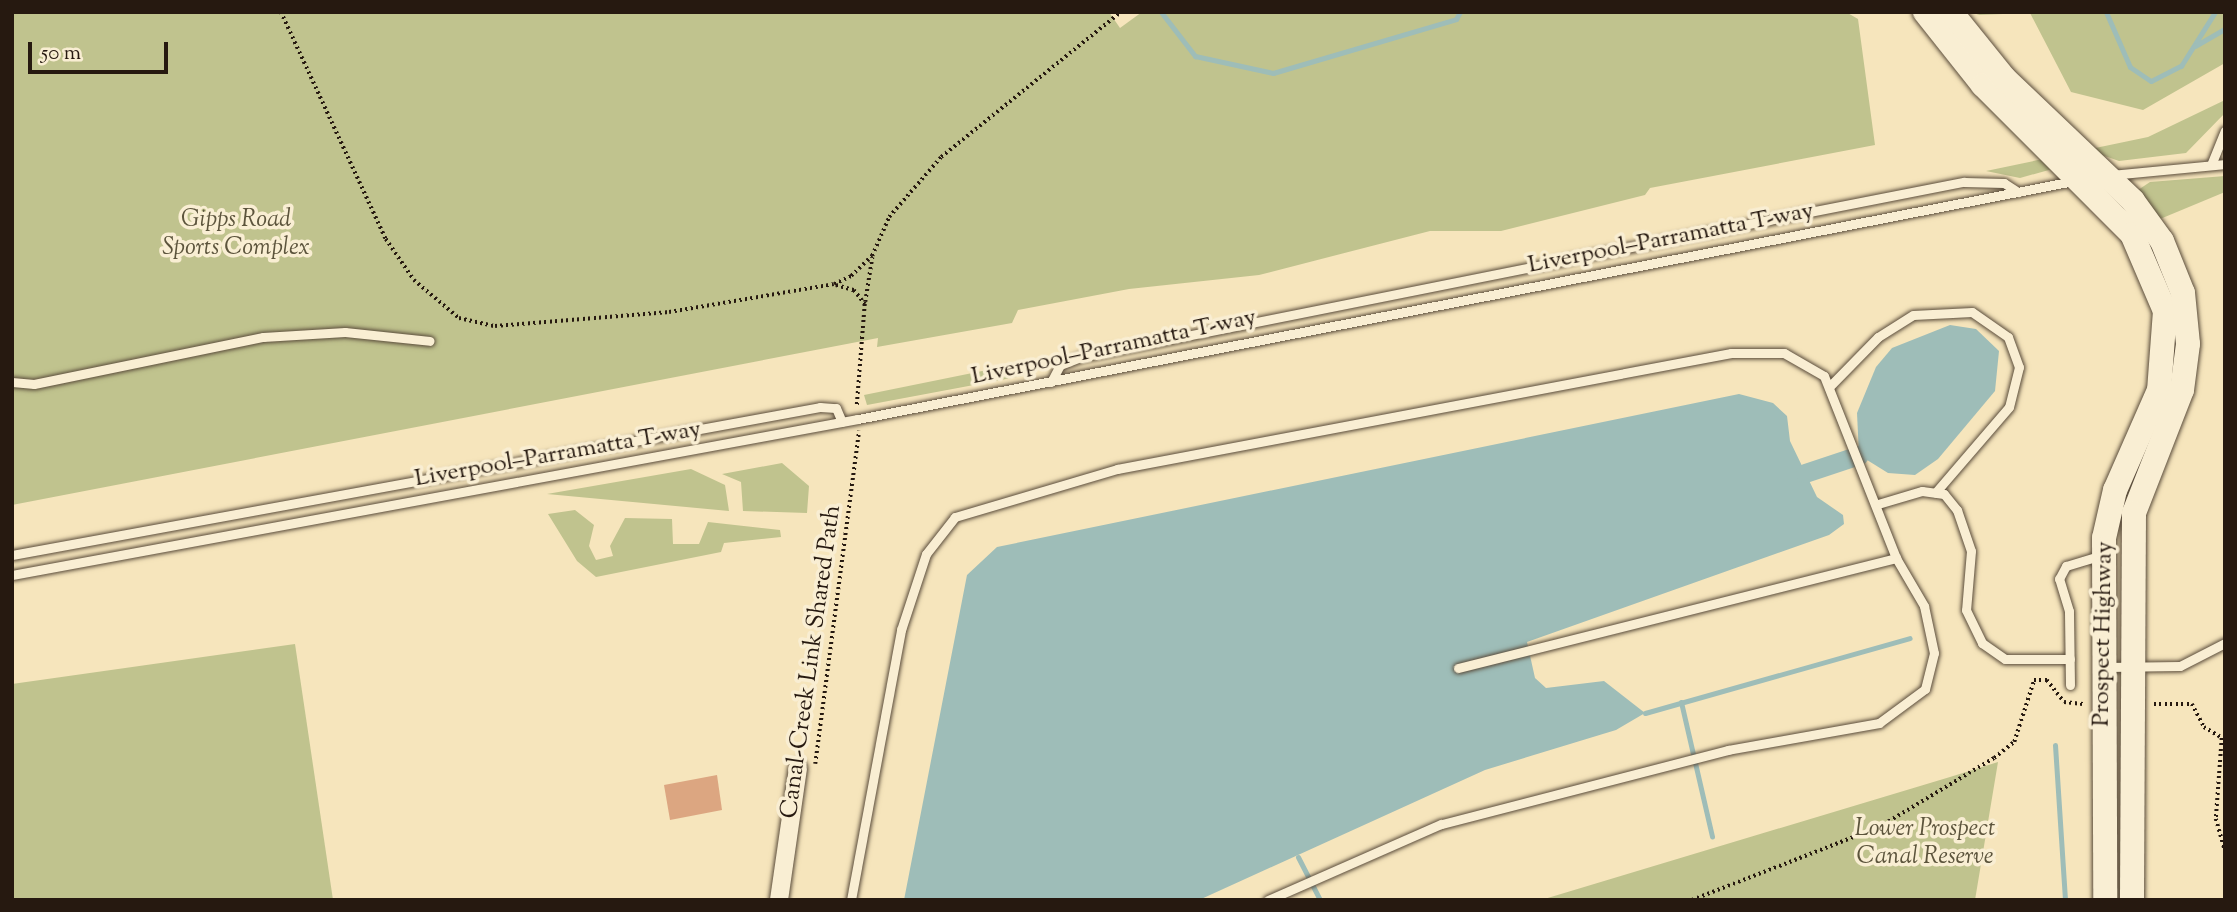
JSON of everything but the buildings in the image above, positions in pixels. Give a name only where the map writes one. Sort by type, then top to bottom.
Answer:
[{"type":"main road","points":[[1925,12],[1954,30],[2046,117],[2084,169]]},
{"type":"main road","points":[[1954,30],[2022,125],[2084,169]]},
{"type":"main road","name":"Prospect Highway","points":[[2084,169],[2140,247],[2166,323],[2159,390],[2115,490],[2103,555],[2105,900]]},
{"type":"main road","name":"Prospect Highway","points":[[2084,169],[2162,241],[2183,293],[2187,331],[2179,401],[2134,513],[2132,900]]},
{"type":"street","points":[[779,900],[806,771]]},
{"type":"lane","points":[[2211,165],[2225,131]]},
{"type":"lane","name":"Liverpool–Parramatta T-way","points":[[12,575],[1051,382],[2018,192],[2084,169],[2225,164]]},
{"type":"lane","points":[[1051,382],[1060,365],[1082,357],[1565,260],[1964,183],[2004,183],[2018,192]]},
{"type":"lane","points":[[1829,387],[1878,337],[1913,315],[1972,312],[2008,337],[2019,366],[2009,407],[1935,493],[1878,504]]},
{"type":"lane","points":[[12,382],[34,383],[262,337],[345,332],[430,341]]},
{"type":"lane","points":[[850,900],[901,630],[926,554],[955,517],[1117,469],[1731,354],[1784,353],[1824,376],[1878,504],[1896,558],[1924,606],[1934,653],[1925,689],[1879,723],[1728,750],[1441,824],[1268,900]]},
{"type":"lane","points":[[12,555],[820,407],[836,408],[842,422]]},
{"type":"lane","points":[[1935,493],[1957,510],[1971,551],[1966,610],[1982,643],[2014,660],[2070,659]]},
{"type":"lane","points":[[2070,685],[2069,611],[2059,579],[2066,566],[2103,555]]},
{"type":"lane","points":[[1458,668],[1896,558]]},
{"type":"lane","points":[[2102,667],[2192,663],[2225,643]]},
{"type":"path","points":[[281,12],[386,239],[414,280],[459,318],[537,325],[669,312],[834,284],[854,290],[865,304]]},
{"type":"path","points":[[858,409],[856,394],[872,256],[889,217],[941,157],[1121,12]]},
{"type":"path","points":[[834,284],[872,256]]},
{"type":"path","name":"Canal-Creek Link Shared Path","points":[[806,771],[859,430]]},
{"type":"path","points":[[1692,900],[1879,827],[1994,758],[2025,720],[2034,680],[2047,680],[2064,702],[2085,705],[2085,691]]},
{"type":"path","points":[[2159,704],[2192,704],[2204,727],[2222,738],[2216,818],[2225,850]]},
{"type":"green space","name":"Gipps Road Sports Complex","points":[[12,12],[1109,12],[1120,28],[1142,12],[1846,12],[1858,19],[1875,145],[1650,188],[1645,195],[1501,231],[1430,231],[1259,275],[1129,289],[1018,310],[1012,323],[877,347],[878,338],[12,505]]},
{"type":"green space","points":[[1987,12],[2225,12],[2225,63],[2143,110],[2071,92],[2030,13],[1976,15]]},
{"type":"green space","points":[[2225,100],[2225,113],[2186,153],[2119,161],[2102,155],[2020,178],[1986,171],[2148,137]]},
{"type":"green space","points":[[2225,176],[2225,192],[2160,219],[2138,190],[2150,182]]},
{"type":"green space","points":[[1031,361],[1033,374],[867,405],[864,395]]},
{"type":"green space","points":[[782,463],[809,486],[807,513],[743,511],[741,482],[722,474]]},
{"type":"green space","points":[[691,469],[725,485],[729,511],[547,494]]},
{"type":"green space","points":[[575,510],[594,525],[589,546],[596,560],[613,556],[610,546],[625,518],[672,519],[673,544],[699,544],[708,522],[780,530],[781,537],[724,543],[721,552],[596,577],[577,561],[548,514]]},
{"type":"green space","points":[[295,644],[333,900],[12,900],[12,684]]},
{"type":"green space","name":"Lower Prospect Canal Reserve","points":[[1998,762],[1975,900],[1541,900],[1950,777]]},
{"type":"water","points":[[1950,325],[1976,329],[1999,351],[1995,391],[1938,459],[1915,475],[1888,473],[1859,455],[1857,413],[1876,367],[1892,348]]},
{"type":"water","points":[[1739,394],[1773,403],[1787,416],[1790,441],[1817,497],[1843,515],[1844,524],[1829,535],[1527,642],[1535,678],[1546,688],[1604,681],[1645,713],[1616,730],[1485,770],[1199,900],[904,900],[967,575],[997,547]]},
{"type":"waterway","points":[[1161,12],[1195,56],[1273,73],[1456,19],[1460,12]]},
{"type":"waterway","points":[[2106,12],[2130,67],[2151,81],[2181,66],[2215,12]]},
{"type":"waterway","points":[[2195,46],[2225,29]]},
{"type":"waterway","points":[[1805,473],[1859,455]]},
{"type":"waterway","points":[[1645,713],[1910,638]]},
{"type":"waterway","points":[[1681,702],[1712,836]]},
{"type":"waterway","points":[[2055,745],[2065,900]]},
{"type":"waterway","points":[[1298,857],[1320,900]]}]
